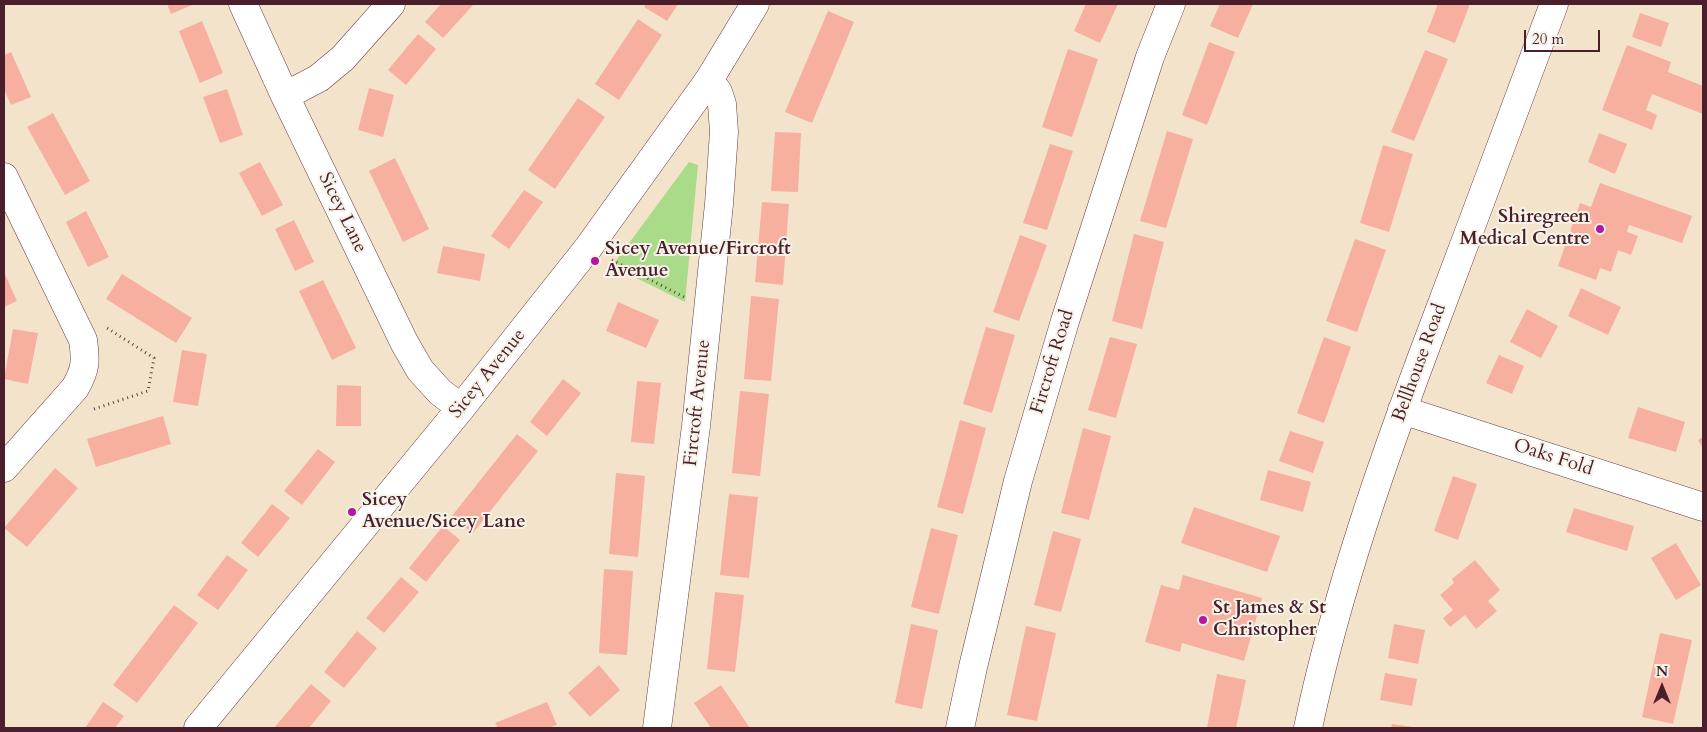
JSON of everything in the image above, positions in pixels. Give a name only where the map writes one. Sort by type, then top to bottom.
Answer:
[{"type":"street","name":"Sicey Lane","points":[[243,4],[285,96],[404,342],[420,370],[440,392],[461,408]]},
{"type":"street","points":[[285,96],[319,78],[344,58],[391,4]]},
{"type":"street","name":"Sicey Avenue","points":[[198,728],[461,408],[588,248],[709,80],[754,4]]},
{"type":"street","name":"Fircroft Road","points":[[960,728],[1018,481],[1068,311],[1150,57],[1171,4]]},
{"type":"street","name":"Bellhouse Road","points":[[1308,728],[1321,668],[1346,576],[1402,410],[1554,4]]},
{"type":"street","name":"Fircroft Avenue","points":[[657,728],[696,426],[724,132],[722,104],[718,92],[709,80]]},
{"type":"street","points":[[4,177],[83,340],[86,359],[82,376],[76,388],[4,468]]},
{"type":"street","name":"Oaks Fold","points":[[1402,410],[1703,507]]},
{"type":"path","points":[[588,248],[686,298],[709,303]]},
{"type":"path","points":[[65,402],[82,413],[148,391],[154,358],[94,319],[72,319]]},
{"type":"green space","points":[[689,162],[698,165],[685,302],[612,266]]},
{"type":"building","points":[[167,4],[191,4],[192,5],[171,14]]},
{"type":"building","points":[[441,4],[474,4],[443,38],[425,22]]},
{"type":"building","points":[[646,4],[678,4],[667,21],[644,7]]},
{"type":"building","points":[[1086,4],[1118,4],[1100,43],[1074,31]]},
{"type":"building","points":[[1220,4],[1253,4],[1238,38],[1210,26]]},
{"type":"building","points":[[1438,4],[1470,4],[1455,43],[1427,32]]},
{"type":"building","points":[[828,11],[854,22],[812,123],[785,112]]},
{"type":"building","points":[[1640,13],[1669,23],[1661,47],[1632,37]]},
{"type":"building","points":[[638,19],[662,35],[619,100],[595,84]]},
{"type":"building","points":[[202,21],[223,73],[200,83],[179,31]]},
{"type":"building","points":[[418,34],[436,49],[406,85],[388,70]]},
{"type":"building","points":[[1209,42],[1235,52],[1207,125],[1182,115]]},
{"type":"building","points":[[1627,45],[1671,62],[1668,72],[1703,86],[1703,114],[1652,94],[1646,110],[1657,115],[1652,130],[1602,110]]},
{"type":"building","points":[[1068,49],[1098,59],[1072,137],[1042,127]]},
{"type":"building","points":[[1425,50],[1448,59],[1414,141],[1391,132]]},
{"type":"building","points":[[11,52],[31,97],[11,105],[4,89],[4,55]]},
{"type":"building","points":[[369,88],[394,95],[383,137],[358,130]]},
{"type":"building","points":[[227,89],[243,135],[220,143],[203,97]]},
{"type":"building","points":[[578,98],[605,117],[555,189],[528,170]]},
{"type":"building","points":[[53,113],[90,181],[65,195],[27,127]]},
{"type":"building","points":[[1167,131],[1193,139],[1166,228],[1140,221]]},
{"type":"building","points":[[775,132],[801,133],[798,192],[771,191]]},
{"type":"building","points":[[1599,133],[1627,144],[1615,174],[1588,162]]},
{"type":"building","points":[[1050,144],[1073,151],[1047,230],[1023,223]]},
{"type":"building","points":[[1383,145],[1413,154],[1389,232],[1360,223]]},
{"type":"building","points":[[395,158],[429,229],[403,242],[369,171]]},
{"type":"building","points":[[260,162],[283,205],[262,216],[239,173]]},
{"type":"building","name":"Shiregreen Medical Centre","points":[[1600,183],[1692,216],[1682,243],[1629,225],[1627,232],[1638,236],[1631,255],[1618,250],[1611,272],[1600,268],[1596,280],[1558,266],[1580,203],[1591,207]]},
{"type":"building","points":[[524,190],[543,202],[509,249],[491,236]]},
{"type":"building","points":[[762,202],[789,204],[783,285],[755,282]]},
{"type":"building","points":[[86,211],[109,257],[88,267],[66,222]]},
{"type":"building","points":[[294,220],[314,262],[295,271],[275,229]]},
{"type":"building","points":[[1134,234],[1164,242],[1142,329],[1112,321]]},
{"type":"building","points":[[1020,235],[1047,245],[1019,321],[993,312]]},
{"type":"building","points":[[1355,239],[1386,250],[1357,332],[1326,321]]},
{"type":"building","points":[[443,246],[485,254],[480,281],[437,273]]},
{"type":"building","points":[[4,272],[17,301],[4,307]]},
{"type":"building","points":[[122,274],[192,318],[176,343],[106,299]]},
{"type":"building","points":[[323,280],[356,348],[332,360],[299,291]]},
{"type":"building","points":[[1581,288],[1621,307],[1608,335],[1568,316]]},
{"type":"building","points":[[751,296],[779,299],[771,381],[744,379]]},
{"type":"building","points":[[618,302],[659,320],[646,348],[606,331]]},
{"type":"building","points":[[1527,309],[1558,326],[1541,358],[1510,342]]},
{"type":"building","points":[[986,327],[1015,335],[992,413],[963,404]]},
{"type":"building","points":[[13,329],[38,333],[28,384],[4,379]]},
{"type":"building","points":[[1110,337],[1137,344],[1116,418],[1088,410]]},
{"type":"building","points":[[1324,337],[1351,347],[1324,423],[1297,413]]},
{"type":"building","points":[[182,350],[207,354],[198,406],[173,402]]},
{"type":"building","points":[[1499,355],[1524,366],[1512,394],[1486,383]]},
{"type":"building","points":[[563,379],[581,393],[547,436],[530,422]]},
{"type":"building","points":[[637,381],[661,383],[654,444],[631,442]]},
{"type":"building","points":[[337,385],[361,386],[361,426],[336,426]]},
{"type":"building","points":[[740,391],[769,394],[760,476],[732,473]]},
{"type":"building","points":[[1638,407],[1685,422],[1676,452],[1628,438]]},
{"type":"building","points":[[163,416],[171,444],[96,467],[87,439]]},
{"type":"building","points":[[960,420],[986,428],[963,514],[937,507]]},
{"type":"building","points":[[1083,428],[1111,436],[1089,520],[1061,513]]},
{"type":"building","points":[[1290,431],[1324,442],[1313,473],[1279,461]]},
{"type":"building","points":[[517,434],[538,451],[473,533],[451,517]]},
{"type":"building","points":[[1703,437],[1703,448],[1698,440]]},
{"type":"building","points":[[318,449],[335,462],[302,505],[284,491]]},
{"type":"building","points":[[55,468],[78,488],[27,547],[4,528]]},
{"type":"building","points":[[1268,470],[1311,482],[1303,512],[1260,500]]},
{"type":"building","points":[[616,473],[645,476],[638,557],[609,554]]},
{"type":"building","points":[[1453,476],[1477,484],[1458,540],[1434,531]]},
{"type":"building","points":[[729,494],[758,497],[749,578],[720,575]]},
{"type":"building","points":[[272,504],[290,518],[258,557],[241,543]]},
{"type":"building","points":[[1194,507],[1280,536],[1267,572],[1181,543]]},
{"type":"building","points":[[1574,508],[1634,526],[1627,551],[1566,532]]},
{"type":"building","points":[[443,526],[460,540],[426,582],[409,568]]},
{"type":"building","points":[[931,528],[958,535],[939,614],[911,607]]},
{"type":"building","points":[[1053,531],[1081,539],[1061,612],[1034,605]]},
{"type":"building","points":[[1676,543],[1701,585],[1676,600],[1651,558]]},
{"type":"building","points":[[227,555],[248,570],[218,610],[197,595]]},
{"type":"building","points":[[1475,560],[1500,590],[1488,601],[1497,611],[1476,629],[1465,615],[1450,627],[1443,618],[1453,610],[1440,595],[1454,583],[1452,579]]},
{"type":"building","points":[[604,569],[633,571],[627,655],[599,653]]},
{"type":"building","name":"St James & St Christopher","points":[[1183,575],[1262,598],[1244,661],[1182,643],[1180,652],[1145,642],[1161,585],[1179,590]]},
{"type":"building","points":[[401,577],[419,592],[384,633],[366,618]]},
{"type":"building","points":[[715,592],[744,595],[735,672],[707,669]]},
{"type":"building","points":[[174,605],[198,623],[137,703],[113,685]]},
{"type":"building","points":[[911,624],[938,630],[922,709],[895,703]]},
{"type":"building","points":[[1394,624],[1425,630],[1418,664],[1388,658]]},
{"type":"building","points":[[1026,626],[1056,633],[1037,721],[1007,715]]},
{"type":"building","points":[[357,631],[377,648],[344,688],[324,672]]},
{"type":"building","points":[[1660,633],[1692,640],[1673,724],[1642,717]]},
{"type":"building","points":[[599,665],[620,690],[590,717],[568,693]]},
{"type":"building","points":[[1385,673],[1417,679],[1412,706],[1380,700]]},
{"type":"building","points":[[1217,674],[1246,680],[1236,728],[1207,728]]},
{"type":"building","points":[[311,684],[331,701],[309,728],[274,728]]},
{"type":"building","points":[[721,685],[750,728],[711,728],[694,703]]},
{"type":"building","points":[[103,702],[124,716],[115,728],[85,728]]},
{"type":"building","points":[[547,702],[557,725],[548,728],[498,728],[495,723]]},
{"type":"building","points":[[1392,724],[1413,727],[1413,728],[1391,728]]},
{"type":"place","name":"Shiregreen Medical Centre","points":[[1600,229]]},
{"type":"place","name":"Sicey Avenue/Fircroft Avenue","points":[[595,261]]},
{"type":"place","name":"Sicey Avenue/Sicey Lane","points":[[352,512]]},
{"type":"place","name":"St James & St Christopher","points":[[1203,620]]}]
